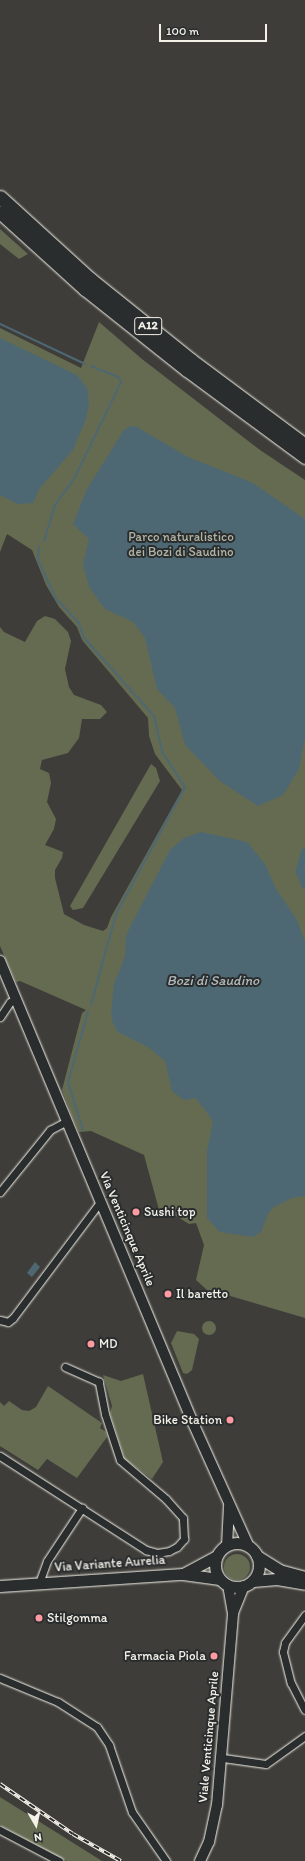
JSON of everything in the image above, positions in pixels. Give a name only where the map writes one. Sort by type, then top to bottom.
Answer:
[{"type":"highway","name":"A12","points":[[0,197],[90,279],[190,360],[305,445]]},
{"type":"highway","name":"A12","points":[[0,212],[91,293],[187,370],[305,457]]},
{"type":"main road","name":"Via Venticinque Aprile","points":[[0,962],[229,1506],[249,1547]]},
{"type":"main road","name":"Via Venticinque Aprile","points":[[227,1546],[229,1506]]},
{"type":"main road","points":[[305,1577],[279,1570],[257,1556],[249,1547],[234,1544],[227,1546],[217,1556],[215,1568],[224,1582],[248,1584],[277,1579],[305,1584]]},
{"type":"main road","name":"Via Variante Aurelia","points":[[183,1574],[217,1556]]},
{"type":"main road","points":[[248,1584],[259,1569],[257,1556]]},
{"type":"main road","name":"Via Variante Aurelia","points":[[0,1586],[183,1574],[224,1582]]},
{"type":"main road","name":"Viale Venticinque Aprile","points":[[200,1861],[209,1842],[217,1807],[223,1758],[233,1613],[224,1582]]},
{"type":"main road","name":"Viale Venticinque Aprile","points":[[233,1613],[248,1584]]},
{"type":"street","points":[[0,1017],[10,1002],[16,999]]},
{"type":"street","points":[[0,1192],[50,1130],[67,1121]]},
{"type":"street","points":[[0,1320],[8,1322],[13,1318],[101,1201]]},
{"type":"street","name":"Via Variante Aurelia","points":[[0,1456],[146,1550],[157,1553],[169,1552],[177,1547],[184,1539],[183,1518],[166,1499],[120,1460],[105,1414],[99,1382],[65,1367]]},
{"type":"street","name":"Via Variante Aurelia","points":[[39,1583],[47,1561],[82,1508]]},
{"type":"street","points":[[305,1615],[285,1643],[283,1652],[291,1683],[305,1710]]},
{"type":"street","points":[[0,1678],[58,1702],[97,1727],[109,1745],[132,1812],[166,1861]]},
{"type":"street","points":[[223,1758],[266,1764],[305,1736]]},
{"type":"street","points":[[0,1830],[59,1861]]},
{"type":"green space","points":[[0,229],[28,254],[19,259],[0,244]]},
{"type":"green space","name":"Parco naturalistico dei Bozi di Saudino","points":[[99,322],[142,359],[260,450],[305,480],[305,1318],[227,1295],[217,1299],[196,1280],[204,1245],[196,1223],[189,1224],[176,1216],[161,1217],[144,1155],[91,1131],[79,1132],[71,1114],[62,1090],[82,1013],[86,1010],[20,981],[16,982],[0,946],[0,627],[4,632],[25,642],[37,621],[45,616],[55,619],[68,632],[71,641],[65,669],[69,687],[74,695],[101,705],[107,712],[100,719],[82,719],[79,738],[68,753],[42,760],[40,769],[49,773],[51,783],[47,802],[56,819],[54,829],[45,845],[63,852],[62,858],[55,870],[55,878],[64,914],[84,925],[103,931],[107,928],[111,917],[182,790],[155,754],[149,736],[148,718],[82,640],[77,627],[59,607],[46,585],[32,550],[7,534],[0,552],[0,328],[81,368]]},
{"type":"green space","points":[[151,764],[156,768],[160,781],[83,908],[73,910],[70,906]]},
{"type":"green space","points":[[209,1321],[214,1323],[216,1328],[214,1333],[209,1335],[204,1333],[202,1328],[204,1323]]},
{"type":"green space","points":[[177,1331],[194,1334],[199,1339],[192,1370],[187,1374],[183,1373],[171,1343]]},
{"type":"green space","points":[[143,1374],[163,1462],[152,1479],[125,1459],[110,1413],[112,1406],[103,1375],[121,1381]]},
{"type":"green space","points":[[48,1386],[102,1423],[100,1428],[106,1432],[107,1437],[77,1478],[47,1459],[38,1470],[0,1446],[0,1402],[4,1406],[9,1401],[22,1410],[29,1411],[36,1407]]},
{"type":"green space","points":[[237,1554],[246,1558],[250,1567],[246,1576],[237,1580],[228,1576],[224,1567],[228,1558]]},
{"type":"green space","points":[[0,1797],[102,1861],[67,1861],[0,1825]]},
{"type":"water","points":[[0,338],[77,375],[87,388],[89,403],[86,419],[73,450],[39,489],[33,503],[17,504],[0,495]]},
{"type":"water","points":[[130,426],[137,427],[188,457],[253,483],[305,519],[305,737],[299,769],[283,795],[258,806],[220,781],[185,745],[175,708],[157,689],[145,638],[133,622],[105,609],[89,587],[83,565],[89,539],[73,524],[87,489],[124,430]]},
{"type":"water","name":"Bozi di Saudino","points":[[201,832],[247,842],[265,864],[276,889],[297,920],[305,942],[305,1196],[292,1198],[274,1207],[268,1214],[261,1232],[253,1237],[220,1232],[207,1218],[207,1151],[213,1121],[196,1098],[184,1100],[172,1091],[165,1061],[148,1047],[118,1032],[113,1024],[111,1012],[114,984],[125,956],[126,936],[130,927],[170,850],[184,838]]},
{"type":"water","points":[[35,1262],[40,1267],[32,1277],[27,1273]]},
{"type":"waterway","points":[[0,324],[85,364]]},
{"type":"waterway","points":[[44,541],[55,505],[74,479],[121,382],[118,377],[91,366]]},
{"type":"waterway","points":[[39,547],[38,560],[56,599],[79,623],[84,638],[154,716],[162,752],[185,787],[116,914],[91,1005]]},
{"type":"waterway","points":[[305,852],[300,871],[305,885]]},
{"type":"waterway","points":[[83,1130],[68,1082],[88,1012]]},
{"type":"railway","points":[[0,1784],[73,1834],[121,1861]]},
{"type":"place","name":"Sushi top","points":[[136,1212]]},
{"type":"place","name":"Il baretto","points":[[168,1294]]},
{"type":"place","name":"MD","points":[[91,1344]]},
{"type":"place","name":"Bike Station","points":[[230,1420]]},
{"type":"place","name":"Stilgomma","points":[[39,1618]]},
{"type":"place","name":"Farmacia Piola","points":[[214,1656]]}]
